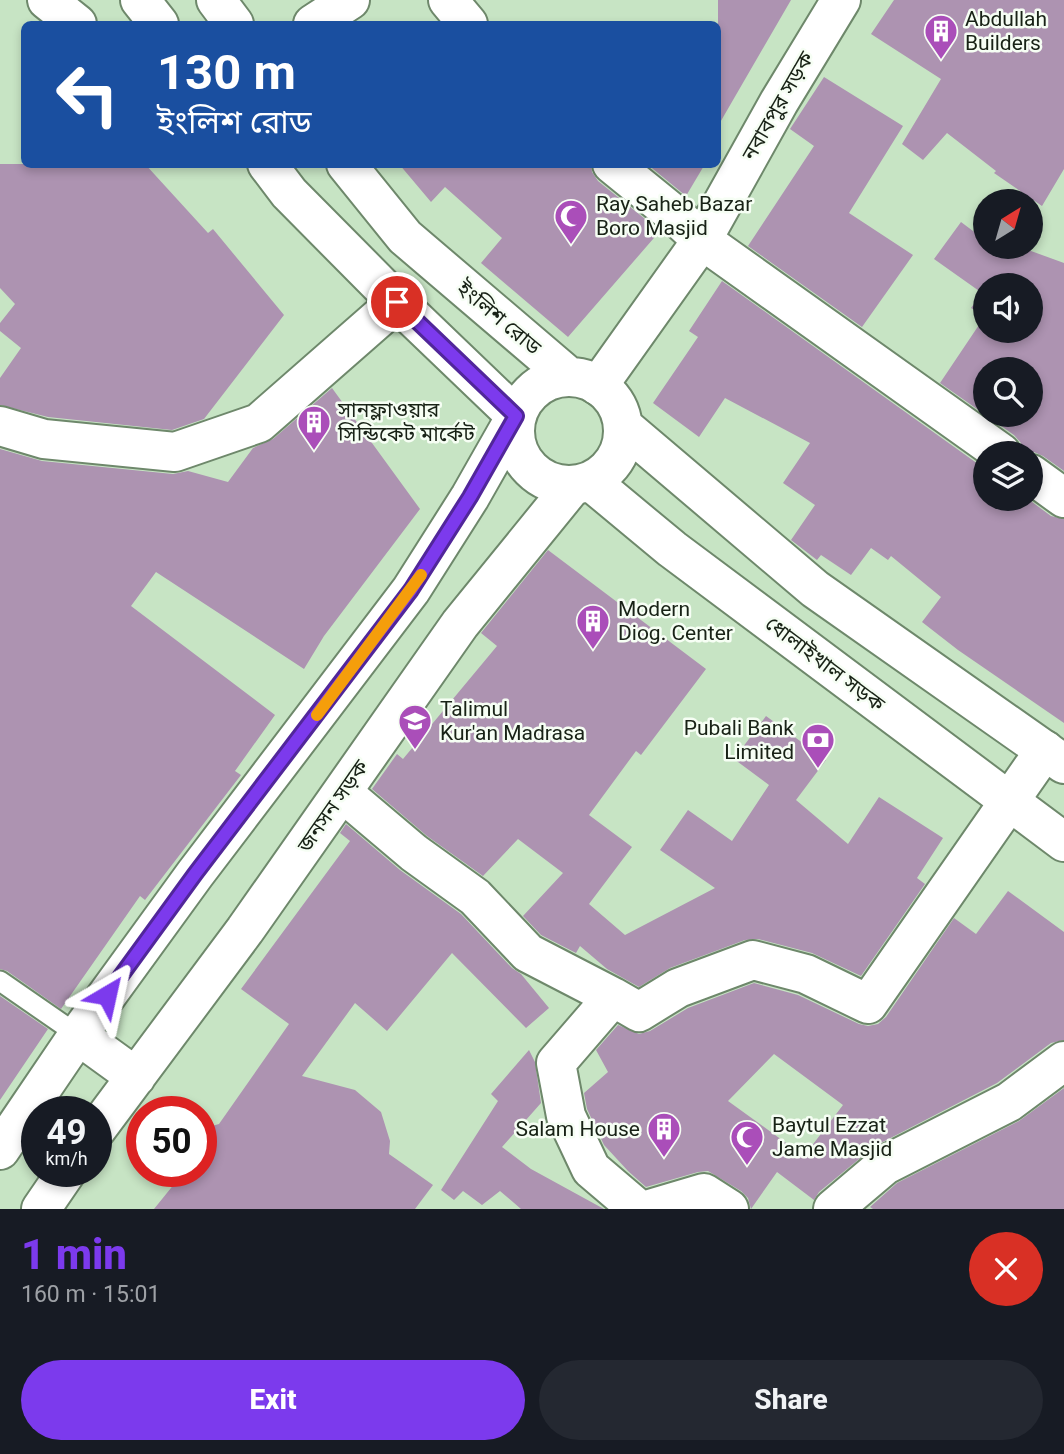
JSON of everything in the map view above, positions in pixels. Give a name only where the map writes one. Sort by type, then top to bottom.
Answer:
[{"type":"main road","points":[[47,0],[73,21]]},
{"type":"main road","points":[[140,0],[157,21]]},
{"type":"main road","points":[[216,0],[232,21]]},
{"type":"main road","points":[[318,21],[349,0]]},
{"type":"main road","points":[[448,0],[466,21]]},
{"type":"main road","name":"নবাবপুর সড়ক","points":[[583,381],[702,240],[779,102],[841,0]]},
{"type":"main road","points":[[260,168],[278,179],[397,302],[516,416]]},
{"type":"main road","name":"ইংলিশ রোড","points":[[349,168],[405,237],[583,381]]},
{"type":"main road","points":[[617,168],[702,240],[984,441]]},
{"type":"main road","points":[[0,426],[44,439],[175,452],[259,424],[397,302]]},
{"type":"main road","points":[[0,1150],[78,1035],[195,874],[411,590],[470,497],[523,400],[535,387],[551,380],[583,381],[617,406],[623,426],[622,443],[605,472],[582,483],[556,484],[540,477],[527,466],[518,450],[514,433],[516,416]]},
{"type":"main road","points":[[343,793],[414,853],[474,897],[528,953],[639,1012],[678,989],[754,960],[806,974],[868,1004],[1009,802],[1054,757],[815,589],[623,426]]},
{"type":"main road","name":"জনসন সড়ক","points":[[112,1109],[245,930],[460,624],[582,483]]},
{"type":"main road","name":"ধোলাইখাল সড়ক","points":[[582,483],[1064,842]]},
{"type":"main road","points":[[1043,483],[1064,498]]},
{"type":"main road","points":[[613,997],[556,1063],[566,1116],[591,1169],[638,1209]]},
{"type":"main road","points":[[78,1035],[136,1077]]},
{"type":"main road","points":[[833,1209],[885,1165],[1009,1102],[1064,1060]]},
{"type":"main road","points":[[41,1209],[56,1187]]},
{"type":"main road","points":[[650,1209],[704,1193],[729,1209]]},
{"type":"lane","points":[[0,981],[78,1035]]},
{"type":"building","points":[[718,0],[791,0],[721,121],[721,21],[718,21]]},
{"type":"building","points":[[894,0],[1064,0],[1064,169],[1043,204],[1043,189],[1017,189],[947,133],[923,160],[902,144],[941,79],[871,34]]},
{"type":"building","points":[[824,77],[903,126],[849,213],[913,255],[862,327],[748,246],[814,146],[790,129]]},
{"type":"building","points":[[0,164],[21,164],[21,168],[149,168],[208,233],[213,229],[284,315],[204,419],[172,430],[48,417],[0,405],[0,378],[21,348],[0,331],[0,323],[15,304],[0,288]]},
{"type":"building","name":"Ray Saheb Bazar Boro Masjid","points":[[402,168],[592,168],[598,181],[660,231],[568,337],[481,263],[502,238],[445,187],[431,202]]},
{"type":"building","points":[[652,168],[703,168],[686,196]]},
{"type":"building","points":[[961,222],[973,231],[973,259],[1043,259],[1043,255],[1064,263],[1064,471],[1043,456],[1043,441],[1019,441],[1003,427],[1043,427],[1043,357],[973,357],[973,406],[940,383],[973,334],[973,343],[1043,343],[1043,273],[973,273],[973,287],[934,259]]},
{"type":"building","points":[[722,281],[973,460],[973,511],[1043,510],[1051,516],[1064,519],[1064,723],[922,622],[941,597],[891,556],[888,560],[871,548],[851,575],[821,555],[817,560],[791,540],[815,505],[783,483],[810,443],[725,398],[699,437],[653,403],[698,337],[689,331]]},
{"type":"building","points":[[332,388],[420,509],[324,636],[304,669],[156,572],[131,606],[275,715],[235,771],[241,775],[145,900],[140,896],[61,1009],[7,971],[0,969],[0,449],[42,461],[173,474],[188,471],[228,482],[253,448],[273,439]]},
{"type":"building","points":[[548,550],[706,669],[641,755],[636,751],[589,815],[632,847],[589,904],[625,935],[715,888],[660,850],[688,810],[732,841],[769,785],[734,759],[766,716],[826,760],[796,800],[848,844],[879,797],[943,838],[917,878],[925,884],[861,976],[812,953],[758,939],[745,940],[670,968],[639,987],[607,969],[580,946],[576,953],[541,935],[523,916],[563,873],[518,839],[483,876],[427,836],[372,789],[397,754],[403,759],[497,646],[481,633]]},
{"type":"building","points":[[346,824],[400,870],[461,914],[512,968],[521,974],[549,1008],[526,1028],[452,953],[387,1031],[355,1003],[302,1076],[355,1090],[381,1112],[390,1141],[389,1154],[433,1185],[415,1209],[154,1209],[172,1187],[217,1187],[217,1125],[289,1024],[241,989],[350,841],[340,833]]},
{"type":"building","points":[[1008,891],[1064,932],[1064,1040],[1051,1043],[997,1083],[875,1146],[819,1192],[814,1200],[777,1172],[751,1209],[748,1198],[741,1191],[708,1171],[646,1187],[604,1145],[587,1109],[584,1093],[608,1072],[596,1050],[618,1025],[639,1034],[650,1031],[688,1008],[754,983],[798,995],[859,1024],[878,1024],[886,1017],[954,918],[976,934]],"holes":[[[774,1054],[843,1105],[804,1156],[728,1101]]]},
{"type":"building","points":[[0,996],[48,1029],[0,1100]]},
{"type":"building","points":[[529,1050],[535,1062],[541,1103],[502,1147],[531,1169],[604,1209],[521,1209],[500,1191],[482,1205],[463,1191],[454,1200],[441,1190],[498,1101],[491,1094]]},
{"type":"building","points":[[1064,1088],[1064,1209],[870,1207],[897,1183],[1019,1121]]},
{"type":"slow traffic","points":[[317,715],[421,575]]},
{"type":"place","name":"Abdullah Builders","points":[[941,61]]},
{"type":"place","name":"Ray Saheb Bazar Boro Masjid","points":[[571,246]]},
{"type":"place","name":"সানফ্লাওয়ার সিন্ডিকেট মার্কেট","points":[[314,452]]},
{"type":"place","name":"Modern Diog. Center","points":[[593,651]]},
{"type":"place","name":"Talimul Kur'an Madrasa","points":[[415,751]]},
{"type":"place","name":"Pubali Bank Limited","points":[[818,770]]},
{"type":"place","name":"Salam House","points":[[664,1159]]},
{"type":"place","name":"Baytul Ezzat Jame Masjid","points":[[747,1167]]},
{"type":"route","points":[[107,995],[426,569],[516,416],[397,302]]}]
